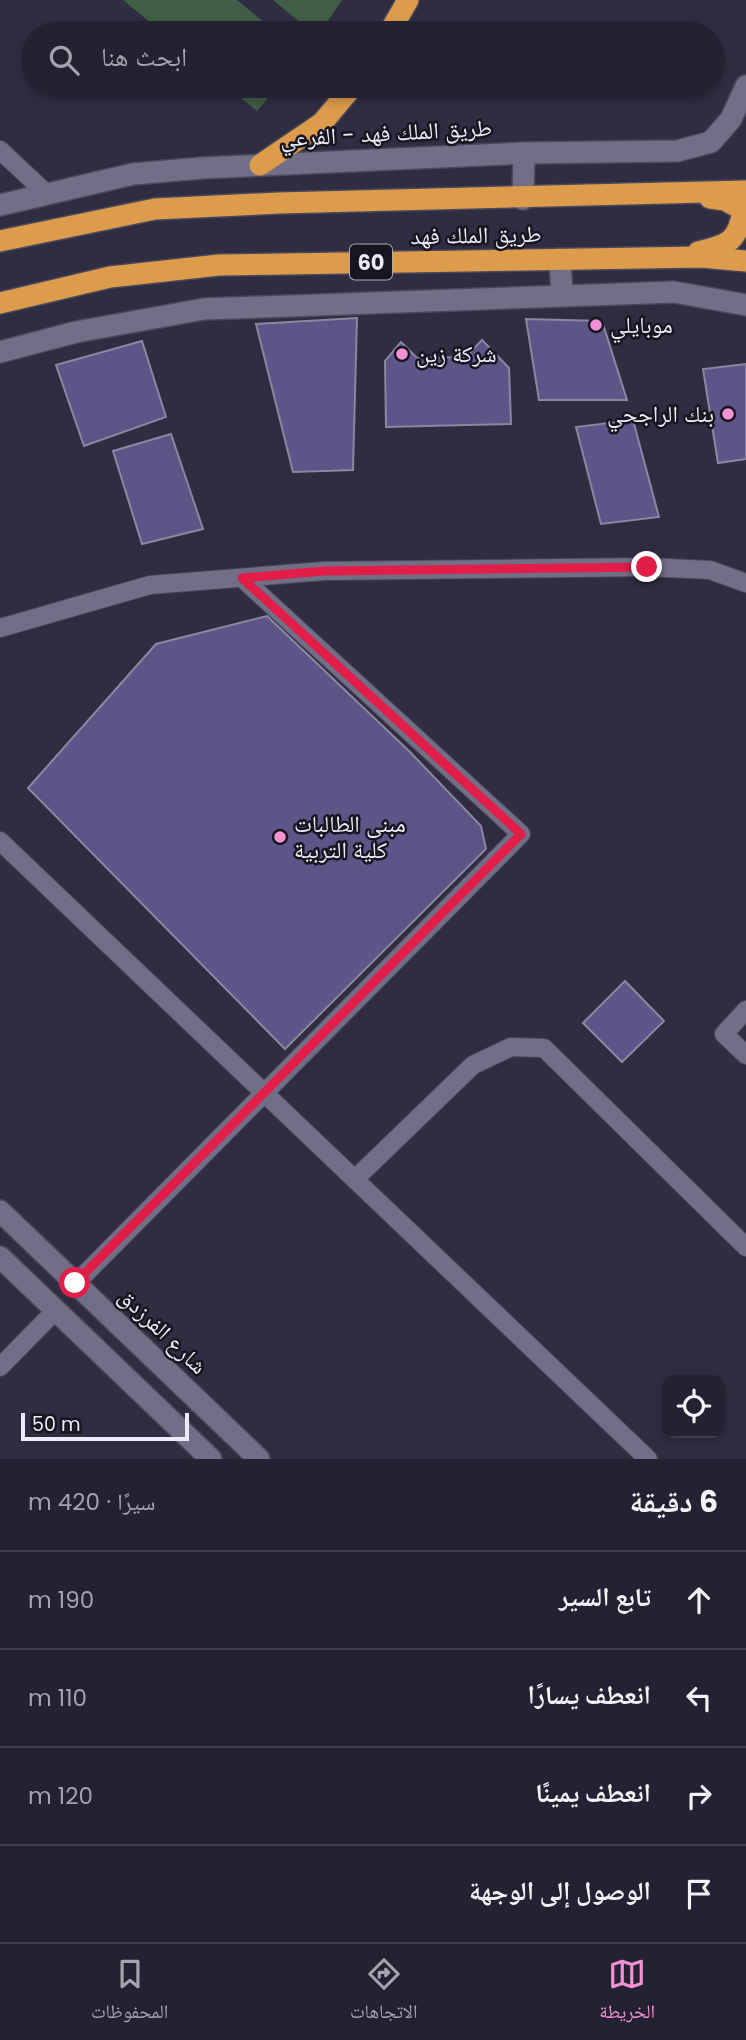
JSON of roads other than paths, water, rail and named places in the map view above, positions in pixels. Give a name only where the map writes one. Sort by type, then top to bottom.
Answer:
[{"type":"highway","points":[[396,21],[408,0]]},
{"type":"highway","points":[[260,165],[322,123],[343,98]]},
{"type":"highway","name":"طريق الملك فهد","points":[[0,241],[155,209],[279,203],[523,199],[746,191]]},
{"type":"highway","points":[[673,258],[725,245],[739,232],[743,210],[725,200],[678,193]]},
{"type":"highway","name":"طريق الملك فهد","points":[[0,303],[110,277],[219,265],[673,258],[746,261]]},
{"type":"main road","name":"طريق الملك فهد - الفرعي","points":[[0,205],[133,174],[260,165],[524,153],[677,151],[711,142],[731,120],[746,86]]},
{"type":"main road","points":[[523,199],[524,153]]},
{"type":"main road","points":[[560,260],[562,295]]},
{"type":"main road","points":[[0,352],[76,332],[204,309],[674,292],[746,305]]},
{"type":"main road","name":"شارع الفرزدق","points":[[0,1211],[259,1459]]},
{"type":"main road","points":[[0,1257],[211,1459]]},
{"type":"street","points":[[0,150],[47,194]]},
{"type":"street","points":[[0,628],[150,585],[324,571],[647,567],[710,570],[746,583]]},
{"type":"street","points":[[75,1283],[521,834],[242,578]]},
{"type":"street","points":[[0,841],[648,1459]]},
{"type":"street","points":[[746,1010],[724,1034],[746,1055]]},
{"type":"street","points":[[355,1179],[473,1065],[511,1047],[544,1048],[746,1247]]},
{"type":"street","points":[[0,1367],[56,1310]]},
{"type":"place","name":"موبايلي","points":[[596,325]]},
{"type":"place","name":"شركة زين","points":[[402,354]]},
{"type":"place","name":"بنك الراجحي","points":[[728,414]]},
{"type":"place","name":"مبنى الطالبات كلية التربية","points":[[280,837]]}]
